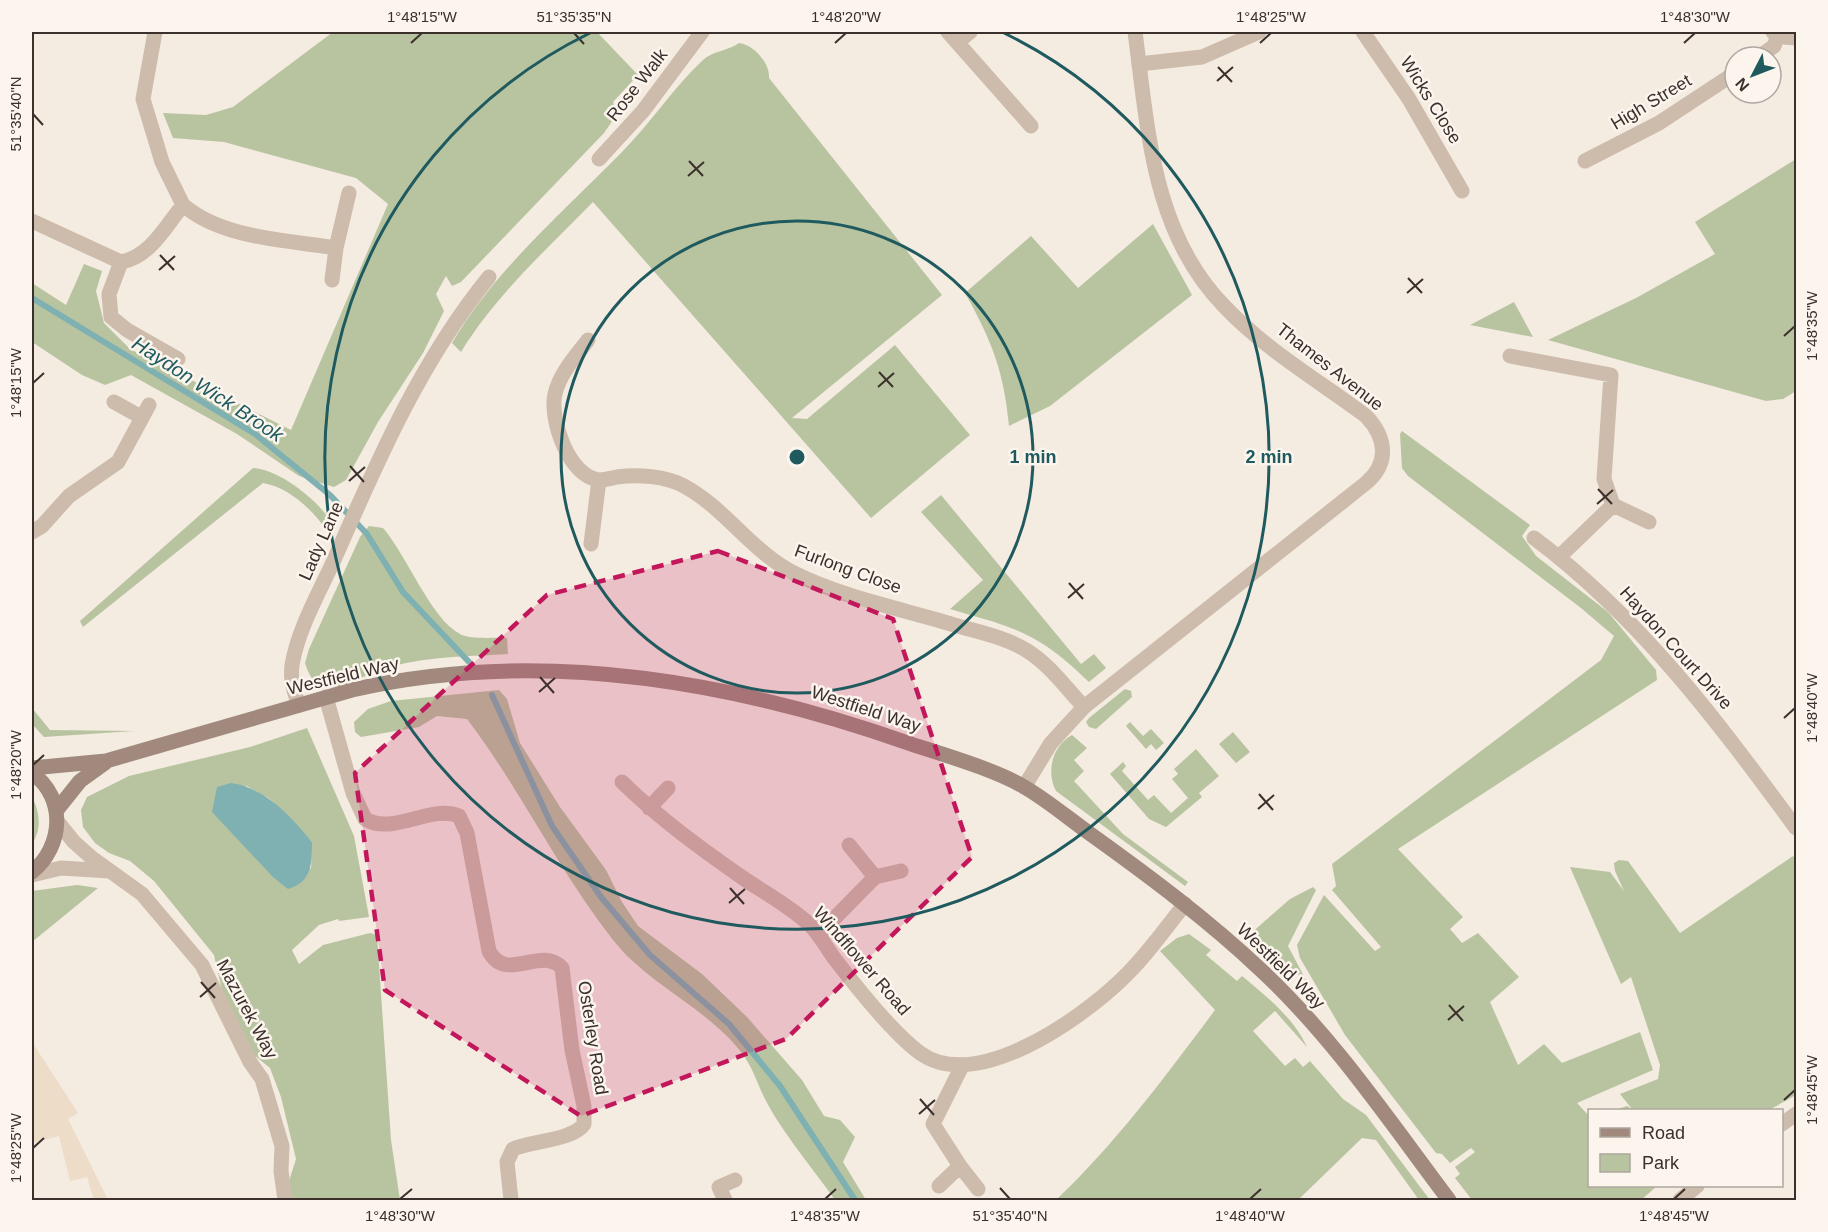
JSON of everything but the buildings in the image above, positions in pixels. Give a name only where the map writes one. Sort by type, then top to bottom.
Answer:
[{"type":"main road","name":"Westfield Way","points":[[32,768],[106,761],[377,684],[501,672],[538,671],[646,678],[739,693],[829,716],[954,759],[1024,787],[1185,904],[1262,970],[1309,1019],[1449,1200]]},
{"type":"main road","name":"Westfield Way","points":[[57,816],[80,782],[106,761]]},
{"type":"main road","points":[[32,773],[49,792],[57,816],[51,851],[32,874]]},
{"type":"street","points":[[155,32],[143,99],[162,162],[183,205],[203,219],[232,229],[336,248]]},
{"type":"street","name":"Rose Walk","points":[[599,159],[643,111],[702,32]]},
{"type":"street","name":"Thames Avenue","points":[[1024,787],[1051,743],[1084,707],[1366,483],[1379,468],[1383,456],[1380,435],[1366,416],[1241,322],[1216,298],[1195,267],[1172,227],[1155,174],[1147,136],[1135,32]]},
{"type":"street","points":[[1139,64],[1202,57],[1258,32]]},
{"type":"street","name":"Wicks Close","points":[[1363,32],[1415,108],[1462,191]]},
{"type":"street","points":[[959,35],[1031,126]]},
{"type":"street","name":"High Street","points":[[1585,161],[1659,123],[1723,81]]},
{"type":"street","points":[[332,280],[336,248],[349,192]]},
{"type":"street","points":[[32,221],[121,262],[134,260],[147,252],[183,205]]},
{"type":"street","points":[[121,262],[109,294],[108,305],[111,317],[127,330],[178,358]]},
{"type":"street","name":"Lady Lane","points":[[299,705],[291,678],[295,654],[355,512],[392,432],[435,354],[489,277]]},
{"type":"street","points":[[588,340],[560,380],[555,394],[554,409],[557,427],[571,459],[589,476],[599,480],[591,544]]},
{"type":"street","points":[[1510,356],[1611,375],[1604,479],[1612,505],[1649,522]]},
{"type":"street","points":[[32,532],[42,526],[69,496],[112,468],[123,456],[145,411],[114,402]]},
{"type":"street","name":"Furlong Close","points":[[599,480],[648,477],[681,484],[698,494],[783,567],[863,598],[1021,647],[1049,669],[1084,707]]},
{"type":"street","points":[[1559,557],[1612,505]]},
{"type":"street","name":"Haydon Court Drive","points":[[1533,538],[1559,557],[1628,619],[1691,688],[1797,828]]},
{"type":"street","name":"Osterley Road","points":[[326,697],[355,800],[365,819],[378,824],[445,814],[459,816],[467,833],[486,940],[493,960],[503,966],[547,960],[557,962],[562,968],[572,1050],[585,1117],[580,1130],[574,1133],[513,1149],[507,1162],[511,1200]]},
{"type":"street","name":"Windflower Road","points":[[622,782],[686,838],[797,915],[818,935],[838,963],[912,1047],[931,1059],[962,1066],[978,1063],[1023,1047],[1079,1014],[1135,966],[1185,904]]},
{"type":"street","points":[[649,808],[668,788]]},
{"type":"street","name":"Mazurek Way","points":[[57,816],[74,842],[142,894],[188,946],[204,969],[250,1062],[262,1079],[269,1098],[282,1146],[281,1170],[285,1200]]},
{"type":"street","points":[[849,845],[875,877]]},
{"type":"street","points":[[32,874],[61,868],[109,871]]},
{"type":"street","points":[[818,935],[875,877],[901,871]]},
{"type":"street","points":[[962,1066],[933,1124],[978,1189]]},
{"type":"street","points":[[1783,1123],[1797,1114]]},
{"type":"street","points":[[939,1186],[960,1166]]},
{"type":"street","points":[[725,1200],[719,1186],[735,1180]]},
{"type":"street","points":[[1680,1200],[1695,1187]]},
{"type":"highlighted area","points":[[718,551],[893,619],[972,857],[786,1039],[581,1116],[385,990],[355,773],[547,595]]},
{"type":"green space","points":[[333,32],[597,32],[638,75],[613,102],[617,114],[604,133],[461,282],[452,286],[446,276],[436,294],[444,311],[423,353],[378,422],[346,480],[334,487],[299,476],[237,434],[131,375],[105,385],[82,375],[32,342],[32,283],[66,305],[84,264],[102,271],[96,291],[104,323],[130,349],[291,430],[388,204],[356,178],[224,142],[173,138],[163,113],[206,115],[233,107]]},
{"type":"green space","points":[[739,43],[750,47],[760,56],[767,66],[769,78],[942,295],[792,418],[807,419],[895,345],[970,435],[871,518],[593,202],[506,292],[461,352],[452,343],[469,316],[509,266],[632,142],[692,71],[707,57]]},
{"type":"green space","points":[[1796,159],[1796,391],[1783,399],[1766,401],[1548,340],[1636,298],[1715,254],[1695,222]]},
{"type":"green space","points":[[1153,224],[1192,295],[1050,406],[1009,426],[1004,389],[995,357],[983,326],[965,293],[1031,236],[1078,288]]},
{"type":"green space","points":[[1514,302],[1533,337],[1470,325]]},
{"type":"green space","points":[[1402,431],[1530,525],[1522,536],[1536,556],[1608,612],[1656,670],[1657,680],[1398,849],[1463,917],[1450,929],[1462,943],[1478,933],[1519,977],[1490,1002],[1518,1065],[1544,1044],[1562,1063],[1640,1032],[1653,1070],[1577,1103],[1588,1115],[1588,1187],[1656,1187],[1641,1200],[1472,1200],[1455,1178],[1460,1174],[1455,1167],[1475,1152],[1471,1148],[1450,1163],[1442,1154],[1436,1153],[1345,1035],[1300,958],[1297,945],[1324,895],[1375,951],[1381,947],[1332,890],[1336,886],[1332,864],[1601,660],[1614,636],[1581,608],[1408,476],[1402,468],[1400,434]]},
{"type":"green space","points":[[253,468],[287,480],[319,506],[332,524],[324,527],[312,512],[289,493],[263,483],[83,627],[80,621]]},
{"type":"green space","points":[[941,495],[1081,664],[1094,654],[1106,668],[1089,682],[1071,665],[1028,635],[995,622],[950,609],[983,580],[921,512]]},
{"type":"green space","points":[[369,526],[383,528],[392,539],[429,601],[449,626],[465,636],[507,638],[508,654],[422,660],[388,667],[336,687],[330,688],[317,684],[309,674],[305,663],[309,649],[360,537]]},
{"type":"green space","points":[[1125,689],[1131,691],[1132,697],[1096,729],[1089,727],[1086,722],[1089,718]]},
{"type":"green space","points":[[499,690],[507,699],[520,743],[560,807],[606,870],[622,902],[638,926],[702,974],[747,1017],[802,1080],[824,1116],[840,1120],[855,1137],[843,1162],[866,1200],[835,1200],[780,1124],[765,1099],[750,1065],[737,1047],[723,1032],[642,969],[613,940],[575,886],[487,746],[467,719],[437,716],[419,727],[361,737],[355,732],[354,722],[368,709],[391,701]]},
{"type":"green space","points":[[32,708],[50,730],[134,731],[44,737],[32,724]]},
{"type":"green space","points":[[1130,722],[1143,736],[1151,729],[1164,743],[1156,750],[1151,744],[1146,749],[1126,726]]},
{"type":"green space","points":[[307,728],[354,836],[369,917],[339,921],[338,919],[319,925],[292,950],[299,964],[323,945],[370,933],[377,935],[391,1140],[400,1200],[292,1200],[289,1181],[296,1159],[281,1097],[270,1068],[254,1055],[223,995],[214,955],[154,881],[130,861],[109,853],[95,843],[83,827],[81,810],[87,797],[129,776],[250,747]],"holes":[[[245,785],[270,799],[312,842],[311,869]]]},
{"type":"green space","points":[[1233,732],[1250,752],[1236,763],[1219,744]]},
{"type":"green space","points":[[1072,735],[1087,748],[1074,760],[1084,771],[1074,781],[1123,834],[1188,882],[1185,886],[1056,791],[1051,776],[1053,760],[1060,746]]},
{"type":"green space","points":[[1196,749],[1219,776],[1199,793],[1202,797],[1166,827],[1149,819],[1110,774],[1123,762],[1126,766],[1122,771],[1148,800],[1154,795],[1171,813],[1188,798],[1172,779],[1178,774],[1174,769]]},
{"type":"green space","points":[[32,797],[37,809],[39,826],[32,844]]},
{"type":"green space","points":[[1793,856],[1796,860],[1796,1095],[1771,1109],[1632,1109],[1620,1094],[1658,1079],[1660,1065],[1631,977],[1621,984],[1570,867],[1610,872],[1624,891],[1614,863],[1619,860],[1628,861],[1680,933]]},
{"type":"green space","points":[[77,885],[98,888],[32,942],[32,891]]},
{"type":"green space","points":[[1313,887],[1316,890],[1288,946],[1307,982],[1249,935],[1290,899]]},
{"type":"green space","points":[[1189,934],[1211,950],[1206,955],[1237,981],[1242,976],[1279,1008],[1307,1047],[1275,1011],[1253,1031],[1285,1066],[1295,1058],[1303,1067],[1310,1061],[1343,1099],[1366,1115],[1430,1200],[1419,1200],[1376,1140],[1362,1138],[1298,1200],[1056,1200],[1099,1156],[1159,1085],[1215,1010],[1160,951],[1177,938]]},
{"type":"shaded area","points":[[32,1042],[78,1113],[68,1119],[108,1200],[94,1200],[87,1177],[70,1181],[59,1136],[32,1143]]},
{"type":"water","points":[[231,783],[244,786],[266,797],[286,813],[312,842],[311,864],[302,882],[288,889],[273,877],[212,812],[217,787]]},
{"type":"waterway","name":"Haydon Wick Brook","points":[[32,298],[255,434],[330,495],[367,534],[403,592],[469,662]]},
{"type":"waterway","name":"Haydon Wick Brook","points":[[492,695],[552,826],[601,897],[650,955],[729,1024],[780,1086],[855,1200]]}]
